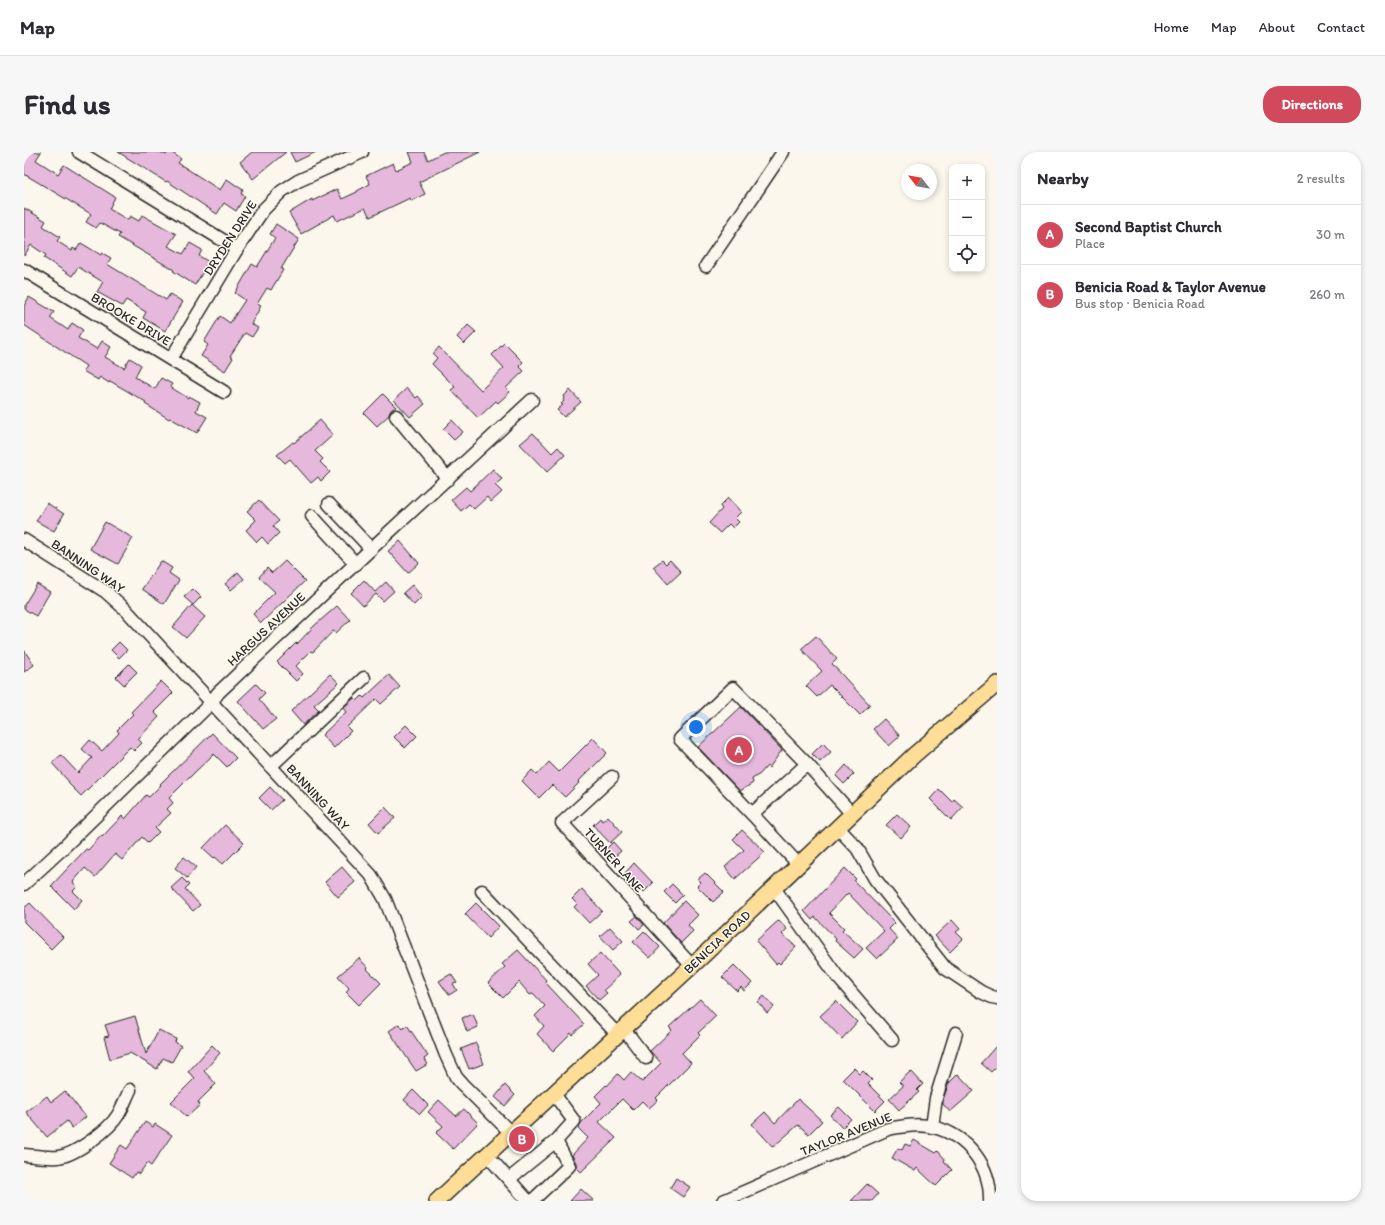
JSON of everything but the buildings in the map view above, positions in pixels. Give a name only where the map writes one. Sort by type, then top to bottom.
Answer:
[{"type":"main road","name":"BENICIA ROAD","points":[[437,1201],[692,966],[914,755],[997,684]]},
{"type":"street","name":"DRYDEN DRIVE","points":[[171,359],[237,249],[263,210],[282,191],[305,178],[362,152]]},
{"type":"street","points":[[706,266],[783,152]]},
{"type":"street","points":[[82,153],[237,249]]},
{"type":"street","name":"BROOKE DRIVE","points":[[24,270],[224,392]]},
{"type":"street","name":"HARGUS AVENUE","points":[[24,884],[63,848],[211,703],[218,694],[532,400]]},
{"type":"street","points":[[396,416],[448,479]]},
{"type":"street","points":[[329,504],[372,549]]},
{"type":"street","points":[[312,516],[356,564]]},
{"type":"street","name":"BANNING WAY","points":[[24,540],[106,592],[116,601],[177,664],[377,883],[385,899],[446,1055],[456,1076],[465,1088],[511,1133]]},
{"type":"street","points":[[271,766],[364,678]]},
{"type":"street","points":[[798,865],[752,814],[680,739],[733,688],[852,814]]},
{"type":"street","points":[[752,814],[806,764]]},
{"type":"street","name":"TURNER LANE","points":[[612,777],[562,823],[692,966]]},
{"type":"street","points":[[838,828],[857,848],[875,879],[946,968],[981,992],[997,998]]},
{"type":"street","points":[[774,888],[837,976],[892,1040]]},
{"type":"street","points":[[482,892],[646,1058]]},
{"type":"street","points":[[932,1127],[936,1098],[956,1033]]},
{"type":"street","points":[[24,1155],[59,1157],[74,1152],[109,1126],[118,1115],[130,1090]]},
{"type":"street","points":[[509,1179],[556,1141],[574,1121],[554,1094]]},
{"type":"street","name":"TAYLOR AVENUE","points":[[723,1201],[888,1130],[909,1126],[932,1127],[951,1134],[971,1149],[978,1157],[988,1177],[990,1201]]},
{"type":"street","points":[[532,1201],[569,1166],[556,1141]]},
{"type":"street","points":[[487,1155],[528,1201]]},
{"type":"place","name":"Second Baptist Church","points":[[739,750]]},
{"type":"place","name":"Benicia Road & Taylor Avenue","points":[[522,1139]]}]
